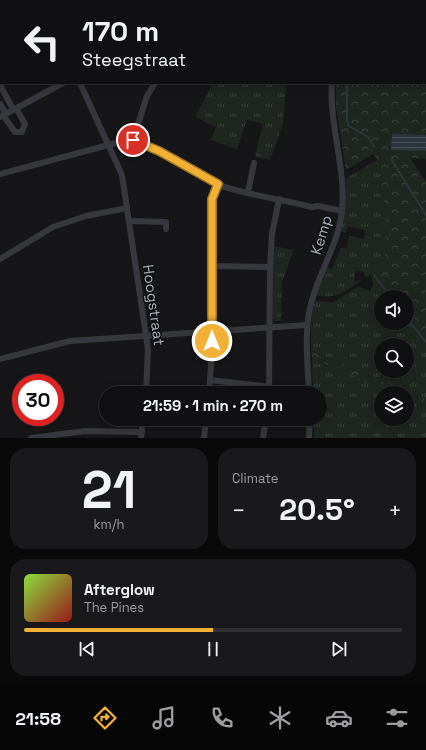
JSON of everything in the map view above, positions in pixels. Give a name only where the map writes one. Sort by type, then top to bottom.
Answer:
[{"type":"street","points":[[3,115],[61,84]]},
{"type":"street","name":"Hoogstraat","points":[[80,84],[110,145],[122,175],[146,336],[148,376],[147,386]]},
{"type":"street","points":[[133,140],[146,100],[154,84]]},
{"type":"street","name":"Kemp","points":[[309,386],[307,325],[312,301],[332,249],[342,211],[343,175],[334,126],[331,96],[332,84]]},
{"type":"street","points":[[0,85],[25,124],[22,132],[15,132],[3,115],[0,104]]},
{"type":"street","points":[[0,174],[127,140],[133,140],[159,151],[218,184],[228,188],[312,207],[318,206],[342,211]]},
{"type":"street","points":[[248,192],[254,163]]},
{"type":"street","points":[[210,386],[212,331],[212,199],[218,184]]},
{"type":"street","points":[[270,386],[270,267],[272,234],[279,199]]},
{"type":"street","points":[[0,259],[53,227],[86,216],[127,208]]},
{"type":"street","points":[[129,221],[166,222],[166,229]]},
{"type":"street","points":[[212,266],[270,267]]},
{"type":"street","points":[[0,360],[70,341],[307,325]]},
{"type":"street","points":[[210,380],[246,386]]},
{"type":"street","points":[[204,438],[205,426]]},
{"type":"street","points":[[263,438],[265,426]]},
{"type":"street","points":[[309,438],[310,426]]},
{"type":"street","points":[[31,438],[85,431],[141,435]]},
{"type":"green space","points":[[212,84],[286,84],[283,124],[270,160],[255,156],[263,124],[247,120],[237,149],[211,140],[216,127],[195,117]]},
{"type":"green space","points":[[336,84],[426,84],[426,159],[410,158],[426,182],[426,341],[414,325],[414,290],[387,290],[372,270],[385,269],[386,213],[378,160],[373,154],[346,170],[336,107]]},
{"type":"green space","points":[[386,155],[410,158],[426,182],[426,226],[385,270],[372,270],[387,290],[374,290],[374,330],[414,330],[414,325],[426,341],[426,400],[414,395],[414,386],[393,386],[374,378],[414,378],[414,338],[374,338],[374,378],[311,351],[311,321],[315,301],[334,302],[359,287],[370,291],[373,285],[371,274],[368,277],[364,276],[365,272],[355,271],[354,281],[362,280],[350,288],[336,295],[316,296],[327,268],[332,269],[341,248],[347,248],[349,236],[364,239],[365,230],[348,226],[346,233],[341,232],[344,215],[346,178]]},
{"type":"green space","points":[[273,246],[294,250],[282,282],[281,321],[273,321]]},
{"type":"green space","points":[[311,351],[393,386],[377,386],[312,358]]},
{"type":"green space","points":[[312,358],[377,386],[374,386],[374,426],[414,426],[414,402],[426,407],[426,438],[314,438],[314,426],[327,426],[327,386],[313,386]]},
{"type":"green space","points":[[414,395],[426,400],[426,407],[414,402]]},
{"type":"shaded area","points":[[392,134],[426,135],[426,151],[391,150]]},
{"type":"waterway","points":[[347,84],[347,121],[349,126],[368,137],[374,146]]},
{"type":"waterway","points":[[391,159],[426,215]]},
{"type":"waterway","points":[[377,279],[386,290]]},
{"type":"waterway","points":[[414,327],[426,342]]},
{"type":"route","points":[[133,140],[159,151],[218,184],[212,199],[212,341]]}]
